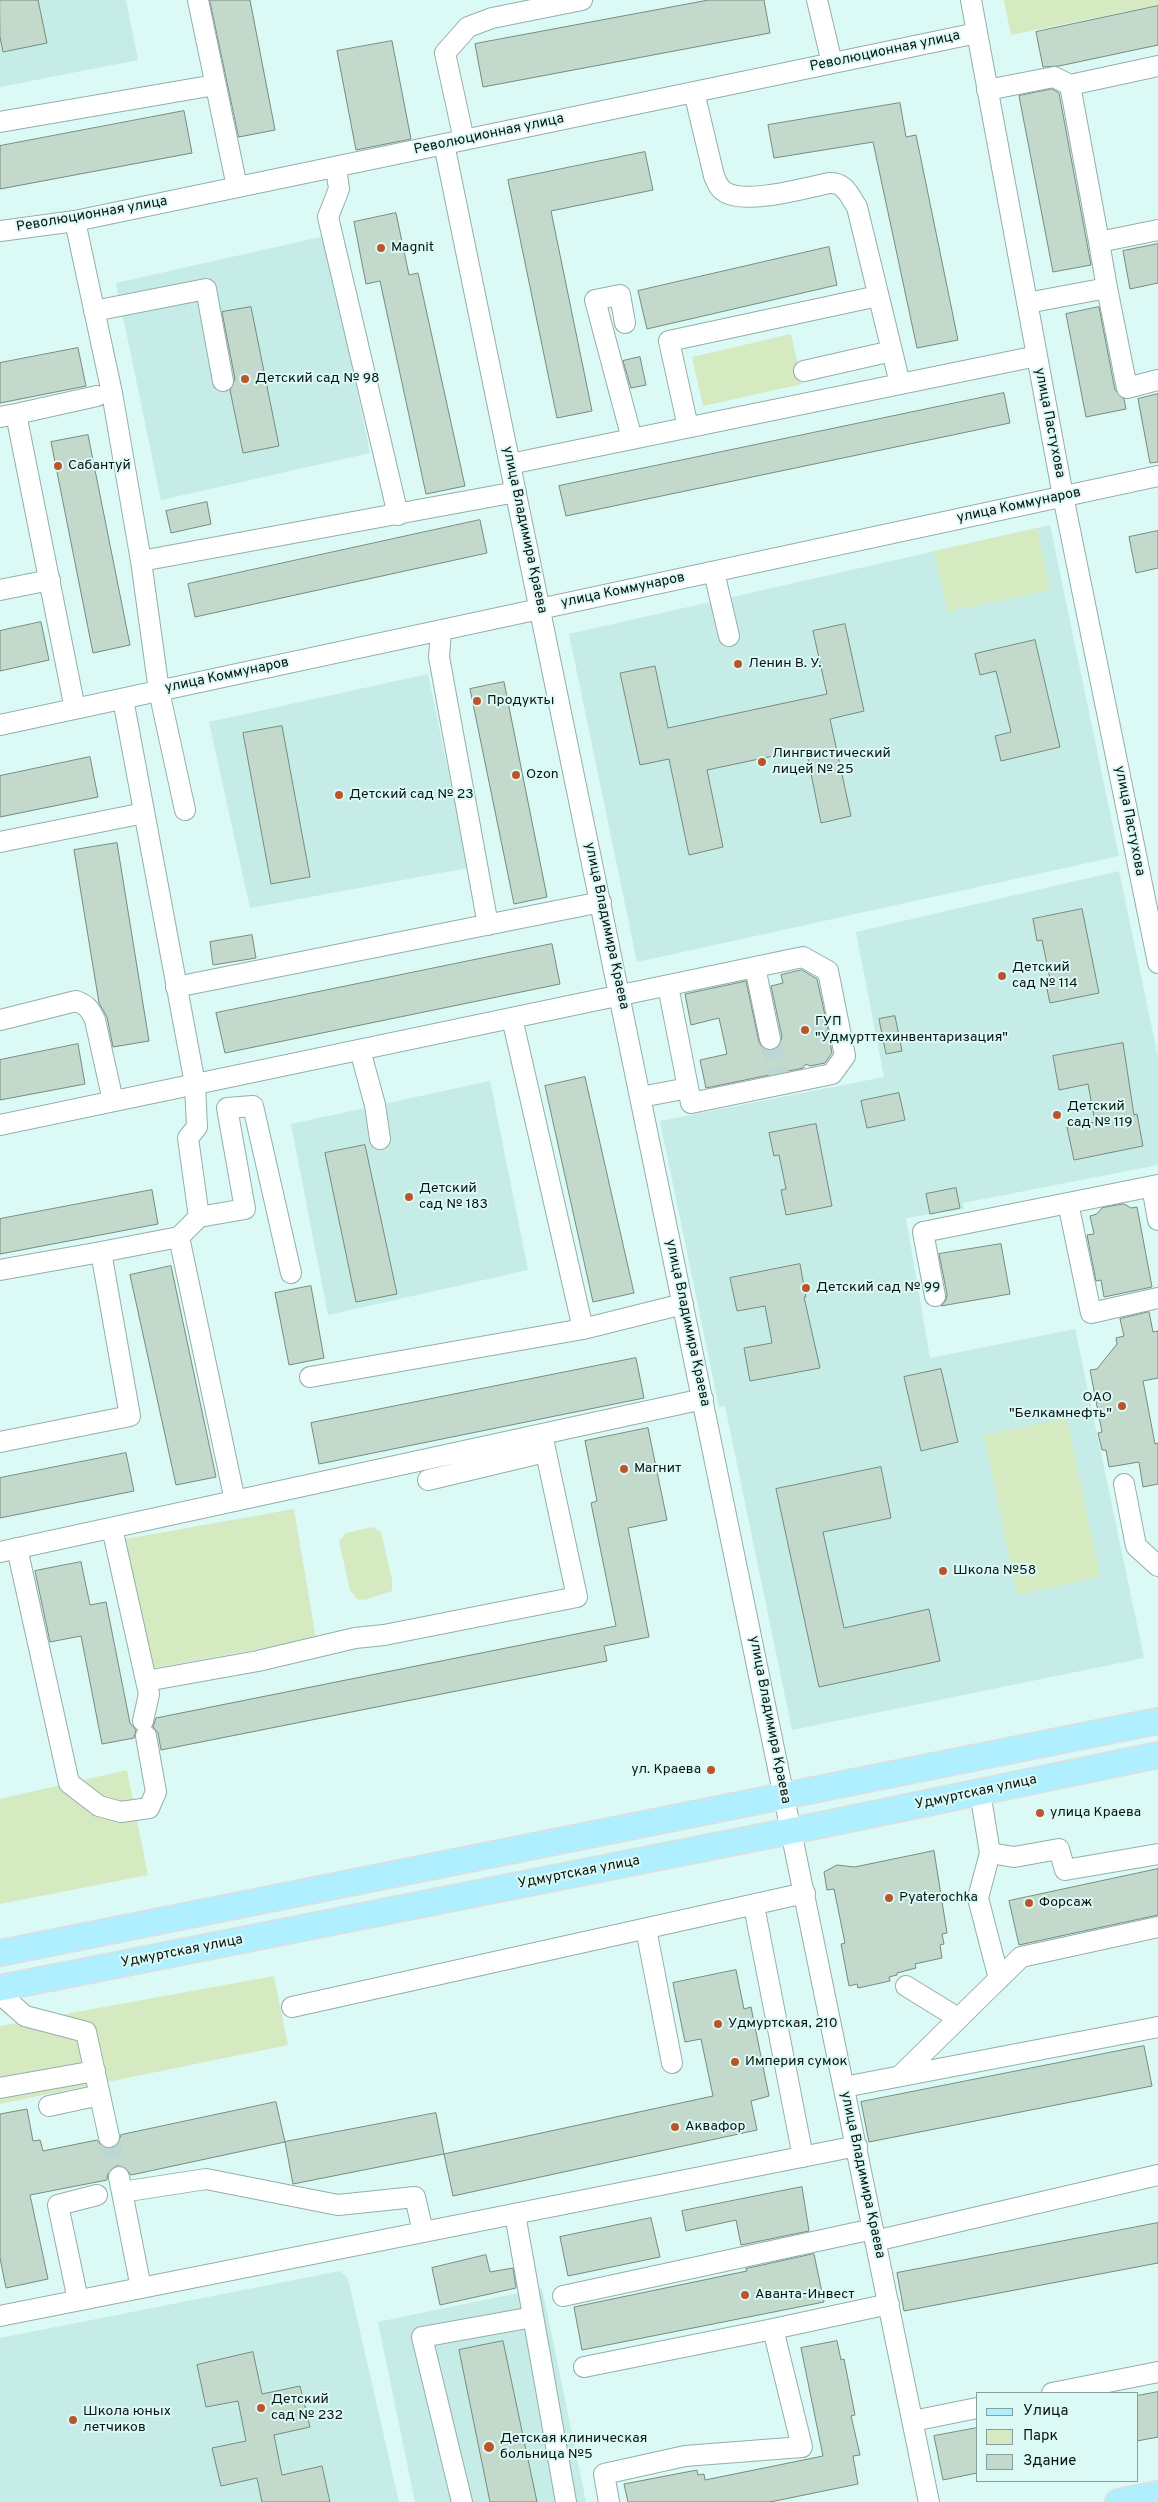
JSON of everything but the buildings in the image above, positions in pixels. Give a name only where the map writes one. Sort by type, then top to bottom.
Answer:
[{"type":"main road","points":[[0,1953],[1158,1721]]},
{"type":"main road","name":"Удмуртская улица","points":[[0,1988],[792,1831],[1158,1755]]},
{"type":"main road","points":[[1118,2502],[1150,2498]]},
{"type":"street","points":[[198,0],[236,188]]},
{"type":"street","points":[[464,140],[445,53],[468,27],[492,18],[582,0]]},
{"type":"street","points":[[817,0],[832,64]]},
{"type":"street","name":"улица Пастухова","points":[[970,0],[1063,496],[1158,963]]},
{"type":"street","name":"Революционная улица","points":[[0,231],[75,221],[977,33]]},
{"type":"street","points":[[987,90],[1054,77],[1070,85],[1158,66]]},
{"type":"street","points":[[0,122],[215,85]]},
{"type":"street","points":[[1070,85],[1127,388],[1158,380]]},
{"type":"street","points":[[694,92],[714,176],[718,187],[725,192],[744,198],[829,183],[837,182],[843,185],[857,207],[900,384]]},
{"type":"street","name":"улица Владимира Краева","points":[[444,144],[704,1399],[929,2502]]},
{"type":"street","points":[[336,167],[339,189],[328,217],[398,515]]},
{"type":"street","points":[[75,221],[112,393],[141,561],[159,691],[185,810]]},
{"type":"street","points":[[1099,242],[1158,230]]},
{"type":"street","points":[[1027,303],[1107,288]]},
{"type":"street","points":[[94,311],[206,289],[223,381]]},
{"type":"street","points":[[625,324],[620,295],[595,300],[632,439]]},
{"type":"street","points":[[688,427],[669,341],[878,296]]},
{"type":"street","points":[[804,371],[892,351]]},
{"type":"street","points":[[510,464],[1037,356]]},
{"type":"street","points":[[75,709],[50,580],[8,416],[97,396]]},
{"type":"street","name":"улица Коммунаров","points":[[0,725],[1158,476]]},
{"type":"street","points":[[141,561],[516,492]]},
{"type":"street","points":[[714,572],[729,636]]},
{"type":"street","points":[[0,590],[50,580]]},
{"type":"street","points":[[441,630],[439,657],[488,925]]},
{"type":"street","points":[[123,699],[195,1084],[197,1127],[188,1138],[199,1217]]},
{"type":"street","points":[[0,842],[144,813]]},
{"type":"street","points":[[176,987],[601,902]]},
{"type":"street","points":[[0,1125],[803,957],[828,971],[844,1056],[832,1074],[780,1080],[691,1102],[668,986]]},
{"type":"street","points":[[756,967],[770,1039]]},
{"type":"street","points":[[0,1020],[76,1002],[84,1004],[90,1009],[95,1020],[113,1101]]},
{"type":"street","points":[[512,1018],[583,1329]]},
{"type":"street","points":[[360,1050],[375,1105],[380,1139]]},
{"type":"street","points":[[641,1097],[688,1088]]},
{"type":"street","points":[[245,1209],[227,1108],[253,1106],[291,1273]]},
{"type":"street","points":[[934,1296],[923,1232],[1155,1185],[1158,1220]]},
{"type":"street","points":[[1068,1203],[1090,1312],[1158,1298]]},
{"type":"street","points":[[0,1270],[179,1237],[199,1217],[245,1209],[277,1212]]},
{"type":"street","points":[[179,1237],[236,1501]]},
{"type":"street","points":[[0,1442],[130,1416],[101,1252]]},
{"type":"street","points":[[310,1377],[583,1329],[683,1304]]},
{"type":"street","points":[[428,1480],[544,1443],[704,1399]]},
{"type":"street","points":[[112,1528],[149,1694],[144,1728],[156,1792],[149,1808],[121,1812],[99,1806],[69,1783],[8,1550],[236,1501],[544,1443]]},
{"type":"street","points":[[146,1681],[258,1660],[355,1638],[384,1635],[577,1597],[544,1443]]},
{"type":"street","points":[[1124,1484],[1136,1546],[1158,1566]]},
{"type":"street","points":[[980,1792],[990,1853],[978,1898],[999,1979]]},
{"type":"street","points":[[990,1853],[1014,1857],[1059,1849],[1065,1870],[1158,1854]]},
{"type":"street","points":[[292,2007],[754,1906],[804,1893]]},
{"type":"street","points":[[754,1906],[802,2157]]},
{"type":"street","points":[[900,2075],[1021,1957],[1158,1927]]},
{"type":"street","points":[[646,1929],[672,2063]]},
{"type":"street","points":[[906,1986],[958,2018]]},
{"type":"street","points":[[0,1994],[25,2016],[86,2032],[109,2137]]},
{"type":"street","points":[[844,2087],[1158,2028]]},
{"type":"street","points":[[0,2088],[95,2071]]},
{"type":"street","points":[[49,2106],[100,2095]]},
{"type":"street","points":[[0,2316],[856,2146]]},
{"type":"street","points":[[563,2296],[874,2235],[1158,2175]]},
{"type":"street","points":[[141,2288],[120,2185],[206,2178],[338,2205],[415,2197],[423,2232]]},
{"type":"street","points":[[78,2300],[58,2205],[97,2195]]},
{"type":"street","points":[[515,2214],[566,2502]]},
{"type":"street","points":[[584,2367],[889,2304]]},
{"type":"street","points":[[462,2502],[422,2337],[533,2317]]},
{"type":"street","points":[[609,2502],[604,2474],[685,2456],[802,2447],[773,2328]]},
{"type":"street","points":[[1057,2392],[1158,2372]]},
{"type":"street","points":[[913,2421],[976,2408]]},
{"type":"shaded area","points":[[0,0],[126,0],[138,60],[0,87]]},
{"type":"shaded area","name":"Детский сад № 98","points":[[325,236],[370,453],[161,500],[116,283]]},
{"type":"shaded area","name":"Лингвистический лицей № 25","points":[[1050,525],[1119,856],[637,962],[569,634]]},
{"type":"shaded area","name":"Детский сад № 23","points":[[428,674],[468,868],[250,908],[209,722]]},
{"type":"shaded area","points":[[1119,871],[1158,1057],[1158,1165],[963,1203],[964,1209],[906,1218],[930,1358],[1075,1329],[1144,1658],[792,1730],[725,1406],[719,1407],[660,1121],[884,1077],[856,932]]},
{"type":"shaded area","name":"Детский сад № 183","points":[[490,1081],[528,1270],[328,1315],[291,1124]]},
{"type":"shaded area","name":"Детский сад № 232","points":[[340,2271],[348,2279],[399,2502],[0,2502],[0,2338]]},
{"type":"shaded area","name":"Детская клиническая больница №5","points":[[542,2288],[586,2502],[415,2502],[378,2322]]},
{"type":"green space","points":[[1004,0],[1158,0],[1158,5],[1011,35]]},
{"type":"green space","points":[[791,334],[802,384],[703,406],[692,357]]},
{"type":"green space","points":[[1037,528],[1050,590],[948,612],[934,551]]},
{"type":"green space","points":[[1067,1418],[1100,1577],[1017,1595],[984,1435]]},
{"type":"green space","points":[[294,1509],[316,1639],[148,1669],[125,1539]]},
{"type":"green space","points":[[372,1527],[381,1532],[392,1579],[392,1591],[364,1600],[357,1599],[350,1590],[339,1541],[346,1533]]},
{"type":"green space","points":[[127,1770],[148,1875],[0,1904],[0,1799]]},
{"type":"green space","points":[[274,1976],[288,2045],[0,2104],[0,2026]]},
{"type":"tunnel","points":[[770,1039],[779,1076]]},
{"type":"tunnel","points":[[109,2137],[119,2177]]},
{"type":"place","name":"Magnit","points":[[381,248]]},
{"type":"place","name":"Детский сад № 98","points":[[245,379]]},
{"type":"place","name":"Сабантуй","points":[[58,466]]},
{"type":"place","name":"Ленин В. У.","points":[[738,664]]},
{"type":"place","name":"Продукты","points":[[477,701]]},
{"type":"place","name":"Лингвистический лицей № 25","points":[[762,762]]},
{"type":"place","name":"Ozon","points":[[516,775]]},
{"type":"place","name":"Детский сад № 23","points":[[339,795]]},
{"type":"place","name":"Детский сад № 114","points":[[1002,976]]},
{"type":"place","name":"ГУП \"Удмурттехинвентаризация\"","points":[[805,1030]]},
{"type":"place","name":"Детский сад № 119","points":[[1057,1115]]},
{"type":"place","name":"Детский сад № 183","points":[[409,1197]]},
{"type":"place","name":"Детский сад № 99","points":[[806,1288]]},
{"type":"place","name":"ОАО \"Белкамнефть\"","points":[[1122,1406]]},
{"type":"place","name":"Магнит","points":[[624,1469]]},
{"type":"place","name":"Школа №58","points":[[943,1571]]},
{"type":"place","name":"ул. Краева","points":[[711,1770]]},
{"type":"place","name":"улица Краева","points":[[1040,1813]]},
{"type":"place","name":"Pyaterochka","points":[[889,1898]]},
{"type":"place","name":"Форсаж","points":[[1029,1903]]},
{"type":"place","name":"Удмуртская, 210","points":[[718,2024]]},
{"type":"place","name":"Империя сумок","points":[[735,2062]]},
{"type":"place","name":"Аквафор","points":[[675,2127]]},
{"type":"place","name":"Аванта-Инвест","points":[[745,2295]]},
{"type":"place","name":"Детский сад № 232","points":[[261,2408]]},
{"type":"place","name":"Школа юных летчиков","points":[[73,2420]]},
{"type":"place","name":"Детская клиническая больница №5","points":[[489,2447]]}]
